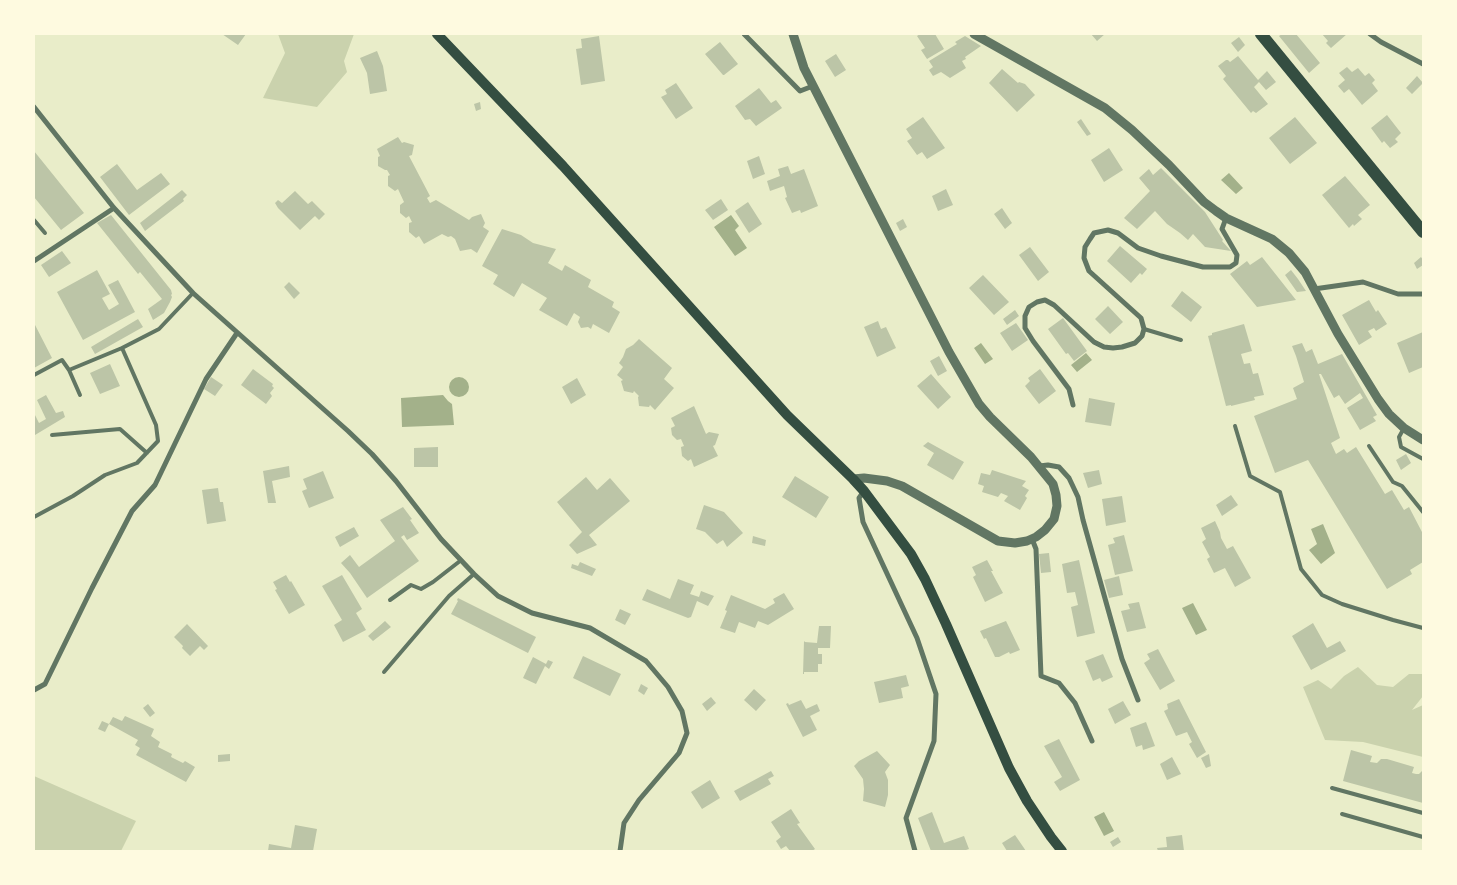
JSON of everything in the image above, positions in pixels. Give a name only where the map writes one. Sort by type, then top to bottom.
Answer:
[{"type":"main road","points":[[437,34],[563,166],[788,415],[864,491],[911,554],[925,579],[1009,768],[1027,801],[1050,837],[1062,851]]},
{"type":"main road","points":[[1261,34],[1423,232]]},
{"type":"street","points":[[744,34],[800,91],[813,86]]},
{"type":"street","points":[[793,34],[804,68],[944,344],[970,389],[990,417],[1039,466],[1053,484],[1056,495],[1054,519],[1046,530],[1032,539],[1015,543],[998,541],[902,486],[871,478],[853,479]]},
{"type":"street","points":[[974,34],[1105,108],[1138,136],[1204,202],[1226,218],[1272,240],[1284,249],[1305,272],[1338,334],[1378,399],[1389,414],[1404,428],[1423,440]]},
{"type":"street","points":[[1370,34],[1381,42],[1423,64]]},
{"type":"street","points":[[34,107],[114,208],[193,293],[372,454],[460,561],[498,596],[532,613],[590,628],[646,661],[668,686],[682,711],[687,733],[679,753],[639,800],[624,823],[620,851]]},
{"type":"street","points":[[34,261],[114,208]]},
{"type":"street","points":[[1073,405],[1069,389],[1025,328],[1029,307],[1045,300],[1054,305],[1094,342],[1104,346],[1113,348],[1135,343],[1142,336],[1144,329],[1141,318],[1090,271],[1086,265],[1084,258],[1085,247],[1090,238],[1094,233],[1108,230],[1118,233],[1138,248],[1161,256],[1203,267],[1230,267],[1236,263],[1236,254],[1222,229],[1226,218]]},
{"type":"street","points":[[1313,289],[1363,282],[1398,294],[1423,294]]},
{"type":"street","points":[[34,690],[45,684],[132,511],[155,485],[206,379],[237,333]]},
{"type":"street","points":[[1039,466],[1059,467],[1069,478],[1078,497],[1122,659],[1138,700]]},
{"type":"street","points":[[864,491],[859,498],[863,522],[917,638],[936,694],[934,741],[906,818],[915,851]]},
{"type":"street","points":[[1032,539],[1036,549],[1040,676],[1059,683],[1075,703],[1092,740]]},
{"type":"lane","points":[[34,220],[45,233]]},
{"type":"lane","points":[[69,370],[159,330],[193,293]]},
{"type":"lane","points":[[1144,329],[1181,340]]},
{"type":"lane","points":[[34,517],[73,496],[105,475],[136,463],[158,441],[156,425],[122,348]]},
{"type":"lane","points":[[34,375],[62,360],[69,370],[80,395]]},
{"type":"lane","points":[[1235,426],[1250,476],[1280,492],[1301,569],[1322,594],[1342,604],[1423,628]]},
{"type":"lane","points":[[1404,428],[1399,437],[1401,447],[1423,459]]},
{"type":"lane","points":[[52,435],[120,429],[147,452]]},
{"type":"lane","points":[[1369,446],[1393,482],[1402,486],[1423,512]]},
{"type":"lane","points":[[390,600],[410,585],[421,588],[433,582],[460,561]]},
{"type":"lane","points":[[384,672],[449,596],[474,574]]},
{"type":"lane","points":[[1332,788],[1423,813]]},
{"type":"lane","points":[[1342,814],[1423,837]]},
{"type":"shaded area","points":[[278,34],[354,34],[344,61],[347,72],[317,107],[263,98],[285,53]]},
{"type":"shaded area","points":[[1229,173],[1243,188],[1236,194],[1221,180]]},
{"type":"shaded area","points":[[731,215],[739,226],[735,230],[747,248],[735,256],[714,227]]},
{"type":"shaded area","points":[[981,343],[993,359],[985,364],[974,348]]},
{"type":"shaded area","points":[[1086,353],[1092,360],[1077,372],[1071,365]]},
{"type":"shaded area","points":[[455,377],[463,377],[469,383],[469,391],[463,397],[455,397],[449,391],[449,383]]},
{"type":"shaded area","points":[[443,395],[452,404],[454,425],[402,427],[401,398]]},
{"type":"shaded area","points":[[1323,524],[1335,553],[1321,564],[1309,550],[1317,544],[1311,529]]},
{"type":"shaded area","points":[[1193,603],[1207,630],[1196,635],[1182,608]]},
{"type":"shaded area","points":[[1358,667],[1377,685],[1393,687],[1409,674],[1423,674],[1423,696],[1412,710],[1423,705],[1423,757],[1363,742],[1325,740],[1303,687],[1318,680],[1331,689],[1344,676]]},
{"type":"shaded area","points":[[34,776],[136,821],[121,851],[34,851]]},
{"type":"shaded area","points":[[1104,812],[1114,831],[1104,836],[1094,817]]},
{"type":"building","points":[[222,34],[246,34],[238,45]]},
{"type":"building","points":[[920,34],[935,34],[944,49],[927,59],[921,50],[925,48],[917,36]]},
{"type":"building","points":[[1091,34],[1105,34],[1097,41]]},
{"type":"building","points":[[1282,34],[1296,34],[1320,63],[1309,73],[1279,36]]},
{"type":"building","points":[[1322,34],[1347,34],[1331,48],[1326,43],[1328,41]]},
{"type":"building","points":[[599,36],[605,81],[581,85],[576,49],[582,48],[581,39]]},
{"type":"building","points":[[965,36],[981,46],[962,61],[966,68],[950,78],[941,72],[933,76],[929,70],[933,67],[929,61],[957,44],[955,42]]},
{"type":"building","points":[[1239,37],[1245,45],[1238,52],[1231,43]]},
{"type":"building","points":[[720,42],[738,64],[724,75],[705,54]]},
{"type":"building","points":[[377,51],[383,66],[387,91],[370,94],[367,73],[360,58]]},
{"type":"building","points":[[836,54],[846,70],[835,77],[825,61]]},
{"type":"building","points":[[1238,56],[1258,80],[1267,71],[1276,82],[1266,90],[1259,82],[1254,87],[1268,104],[1256,113],[1253,111],[1251,113],[1223,79],[1226,76],[1218,66],[1226,60],[1230,62]]},
{"type":"building","points":[[1347,67],[1352,72],[1358,68],[1365,76],[1369,73],[1375,80],[1372,83],[1378,91],[1362,105],[1349,89],[1344,93],[1338,86],[1345,80],[1339,73]]},
{"type":"building","points":[[1002,69],[1018,83],[1025,84],[1035,95],[1017,112],[989,83]]},
{"type":"building","points":[[1417,76],[1423,83],[1412,94],[1406,88]]},
{"type":"building","points":[[676,83],[693,108],[676,119],[661,97],[667,94],[665,90]]},
{"type":"building","points":[[759,88],[771,103],[776,100],[782,108],[756,126],[750,119],[745,120],[735,106]]},
{"type":"building","points":[[480,102],[481,109],[476,111],[474,104]]},
{"type":"building","points":[[1387,115],[1401,133],[1395,139],[1398,142],[1390,148],[1384,141],[1382,143],[1371,128]]},
{"type":"building","points":[[923,117],[945,148],[927,159],[922,152],[917,155],[907,141],[912,138],[906,129]]},
{"type":"building","points":[[1295,117],[1317,143],[1290,164],[1269,138]]},
{"type":"building","points":[[1081,119],[1091,134],[1087,136],[1077,122]]},
{"type":"building","points":[[398,137],[402,143],[414,145],[412,155],[409,156],[430,196],[427,198],[430,203],[436,200],[469,220],[481,214],[485,223],[483,227],[489,231],[477,253],[471,249],[460,251],[455,239],[451,236],[448,237],[442,234],[424,244],[419,236],[416,238],[409,232],[409,223],[412,222],[409,216],[406,218],[400,213],[400,205],[404,202],[398,189],[395,191],[388,186],[388,176],[390,175],[387,170],[378,166],[378,157],[380,156],[377,149]]},
{"type":"building","points":[[1109,148],[1123,170],[1104,182],[1091,160]]},
{"type":"building","points":[[34,151],[84,213],[61,230],[34,197]]},
{"type":"building","points":[[759,156],[765,174],[753,179],[747,161]]},
{"type":"building","points":[[117,164],[137,190],[161,173],[170,184],[129,215],[100,177]]},
{"type":"building","points":[[788,166],[791,174],[804,169],[818,206],[801,213],[800,210],[792,213],[785,198],[787,197],[784,186],[770,191],[767,181],[780,176],[778,169]]},
{"type":"building","points":[[1161,168],[1205,212],[1222,241],[1231,251],[1205,247],[1193,234],[1188,240],[1167,224],[1155,211],[1137,229],[1124,218],[1150,191],[1139,178],[1149,169],[1153,175]]},
{"type":"building","points":[[1345,176],[1370,205],[1358,215],[1362,219],[1349,228],[1322,195]]},
{"type":"building","points":[[946,189],[953,205],[938,211],[932,196]]},
{"type":"building","points":[[182,190],[187,195],[183,199],[184,201],[145,231],[140,223]]},
{"type":"building","points":[[295,191],[308,204],[312,201],[325,214],[319,220],[315,216],[300,230],[275,203],[278,200],[282,203]]},
{"type":"building","points":[[721,199],[728,210],[713,220],[705,210]]},
{"type":"building","points":[[748,202],[762,224],[749,233],[735,211]]},
{"type":"building","points":[[1002,208],[1012,223],[1005,229],[994,214]]},
{"type":"building","points":[[111,215],[171,290],[172,297],[164,313],[153,320],[148,309],[162,299],[140,272],[138,274],[97,223]]},
{"type":"building","points":[[903,219],[907,227],[900,231],[896,223]]},
{"type":"building","points":[[502,229],[521,235],[533,243],[556,249],[548,263],[562,271],[565,265],[591,280],[588,287],[614,302],[612,307],[620,312],[609,333],[593,324],[591,329],[588,327],[581,328],[578,322],[580,317],[574,313],[567,326],[539,310],[547,298],[522,283],[514,297],[493,284],[498,275],[482,266]]},
{"type":"building","points":[[1120,246],[1147,269],[1142,275],[1140,273],[1131,283],[1107,261]]},
{"type":"building","points":[[1030,247],[1049,272],[1038,281],[1019,255]]},
{"type":"building","points":[[62,251],[71,263],[49,277],[41,265]]},
{"type":"building","points":[[1262,257],[1296,300],[1257,307],[1230,274],[1247,261],[1250,265]]},
{"type":"building","points":[[1421,257],[1423,265],[1417,269],[1414,263]]},
{"type":"building","points":[[97,270],[110,294],[102,298],[109,310],[119,304],[108,285],[118,280],[135,312],[83,340],[57,292]]},
{"type":"building","points":[[1291,270],[1306,291],[1297,292],[1285,275]]},
{"type":"building","points":[[983,275],[1009,302],[994,315],[969,288]]},
{"type":"building","points":[[289,282],[300,293],[294,299],[284,287]]},
{"type":"building","points":[[1182,291],[1202,307],[1191,322],[1171,306]]},
{"type":"building","points":[[1369,300],[1376,312],[1378,310],[1387,324],[1376,331],[1374,328],[1368,331],[1372,337],[1359,345],[1342,315]]},
{"type":"building","points":[[1108,306],[1123,322],[1110,334],[1095,319]]},
{"type":"building","points":[[1015,310],[1019,316],[1007,325],[1003,319]]},
{"type":"building","points":[[1063,318],[1087,351],[1074,361],[1068,353],[1066,354],[1048,329]]},
{"type":"building","points":[[138,319],[143,327],[95,354],[91,347]]},
{"type":"building","points":[[878,321],[881,329],[886,327],[896,348],[877,357],[864,327]]},
{"type":"building","points":[[34,323],[52,358],[34,368]]},
{"type":"building","points":[[1016,323],[1028,340],[1012,351],[1000,333]]},
{"type":"building","points":[[1244,324],[1252,351],[1241,354],[1244,364],[1250,363],[1253,374],[1258,373],[1264,395],[1254,397],[1255,400],[1226,406],[1208,336],[1212,335],[1212,333]]},
{"type":"building","points":[[1423,332],[1423,367],[1409,373],[1397,343]]},
{"type":"building","points":[[639,339],[672,368],[664,379],[674,388],[655,410],[650,405],[649,407],[639,406],[639,396],[634,391],[633,393],[624,391],[621,381],[623,380],[617,375],[623,367],[619,363],[626,349]]},
{"type":"building","points":[[1302,343],[1306,352],[1312,349],[1318,364],[1342,354],[1377,415],[1373,417],[1376,421],[1360,430],[1347,408],[1363,398],[1360,393],[1345,404],[1339,395],[1334,398],[1321,374],[1319,374],[1340,438],[1331,443],[1336,454],[1344,449],[1347,453],[1356,447],[1385,494],[1392,490],[1404,510],[1409,507],[1423,534],[1423,562],[1410,570],[1412,574],[1387,589],[1308,460],[1275,473],[1254,416],[1297,399],[1293,388],[1304,382],[1292,346]]},
{"type":"building","points":[[939,356],[947,371],[938,376],[930,361]]},
{"type":"building","points":[[110,364],[120,386],[100,394],[90,373]]},
{"type":"building","points":[[253,369],[273,384],[274,388],[270,393],[272,396],[266,404],[241,385]]},
{"type":"building","points":[[1040,369],[1056,391],[1039,404],[1025,386],[1030,381],[1028,378]]},
{"type":"building","points":[[931,374],[951,397],[938,409],[917,386]]},
{"type":"building","points":[[211,377],[223,385],[215,396],[204,389]]},
{"type":"building","points":[[577,378],[586,395],[571,404],[562,387]]},
{"type":"building","points":[[46,395],[56,413],[63,411],[65,417],[35,435],[34,413],[39,423],[46,419],[37,400]]},
{"type":"building","points":[[1089,398],[1115,403],[1111,426],[1085,422]]},
{"type":"building","points":[[694,406],[706,434],[709,432],[719,434],[713,446],[718,456],[694,467],[691,459],[688,461],[682,456],[681,447],[684,446],[681,439],[677,440],[672,435],[671,428],[675,426],[671,418]]},
{"type":"building","points":[[928,442],[964,462],[953,480],[927,465],[934,453],[923,446]]},
{"type":"building","points":[[438,447],[438,467],[414,467],[414,448]]},
{"type":"building","points":[[1406,454],[1411,463],[1401,470],[1396,460]]},
{"type":"building","points":[[289,466],[290,477],[272,481],[276,503],[268,503],[263,471]]},
{"type":"building","points":[[992,470],[1026,481],[1022,486],[1029,490],[1020,510],[1004,501],[1008,496],[1001,493],[998,497],[982,492],[984,486],[978,484],[981,473],[990,475]]},
{"type":"building","points":[[1099,470],[1102,484],[1088,488],[1083,473]]},
{"type":"building","points":[[323,471],[334,498],[309,508],[302,491],[307,489],[303,479]]},
{"type":"building","points":[[795,476],[829,497],[816,518],[782,497]]},
{"type":"building","points":[[586,477],[597,490],[610,478],[630,501],[589,535],[597,545],[577,554],[569,545],[582,532],[557,502]]},
{"type":"building","points":[[218,488],[220,502],[223,502],[226,521],[207,524],[202,490]]},
{"type":"building","points":[[1231,495],[1238,505],[1222,516],[1216,505]]},
{"type":"building","points":[[1122,496],[1126,522],[1106,526],[1102,499]]},
{"type":"building","points":[[704,505],[724,512],[743,533],[727,547],[723,540],[717,544],[705,532],[696,529]]},
{"type":"building","points":[[403,507],[419,533],[407,540],[404,535],[401,537],[419,561],[367,598],[341,563],[350,555],[359,567],[395,541],[380,520]]},
{"type":"building","points":[[1215,521],[1227,549],[1233,546],[1251,578],[1235,587],[1225,568],[1214,573],[1207,559],[1210,557],[1202,542],[1206,539],[1201,528]]},
{"type":"building","points":[[354,527],[359,536],[340,547],[335,537]]},
{"type":"building","points":[[1124,535],[1133,571],[1115,575],[1108,545],[1115,543],[1113,538]]},
{"type":"building","points":[[753,536],[766,540],[765,546],[752,543]]},
{"type":"building","points":[[1049,553],[1051,572],[1041,573],[1039,554]]},
{"type":"building","points":[[987,560],[1003,593],[985,602],[973,577],[976,575],[972,567]]},
{"type":"building","points":[[1079,560],[1095,633],[1077,637],[1071,607],[1078,605],[1075,592],[1067,593],[1062,564]]},
{"type":"building","points":[[580,562],[596,569],[592,576],[571,568],[572,564],[578,566]]},
{"type":"building","points":[[286,575],[305,605],[289,614],[275,590],[277,589],[273,582]]},
{"type":"building","points":[[342,575],[362,609],[356,613],[366,630],[343,642],[334,625],[342,620],[322,586]]},
{"type":"building","points":[[1119,576],[1123,595],[1109,598],[1104,580]]},
{"type":"building","points":[[678,579],[694,585],[690,594],[699,597],[701,591],[714,596],[708,606],[697,601],[691,617],[688,618],[642,600],[647,589],[670,599]]},
{"type":"building","points":[[784,593],[794,609],[768,625],[758,621],[755,628],[739,622],[735,633],[720,628],[731,595],[765,609],[775,603],[773,599]]},
{"type":"building","points":[[458,598],[536,637],[528,653],[451,614]]},
{"type":"building","points":[[1139,602],[1146,628],[1127,632],[1121,611],[1130,609],[1128,604]]},
{"type":"building","points":[[620,609],[631,614],[625,625],[615,620]]},
{"type":"building","points":[[385,621],[391,627],[373,641],[368,636]]},
{"type":"building","points":[[1006,621],[1020,650],[995,657],[986,638],[984,639],[980,631]]},
{"type":"building","points":[[1313,623],[1327,648],[1340,641],[1346,651],[1311,670],[1292,636]]},
{"type":"building","points":[[187,624],[208,646],[204,650],[200,646],[190,656],[174,637]]},
{"type":"building","points":[[819,626],[831,626],[830,648],[818,648],[818,654],[822,654],[822,664],[818,664],[818,672],[804,672],[803,674],[804,641],[817,643]]},
{"type":"building","points":[[1158,649],[1175,681],[1160,690],[1144,663],[1150,659],[1147,654]]},
{"type":"building","points":[[1103,654],[1113,677],[1102,682],[1100,678],[1093,681],[1085,661]]},
{"type":"building","points":[[583,656],[621,674],[610,696],[573,678]]},
{"type":"building","points":[[533,657],[546,664],[548,660],[553,662],[549,669],[545,666],[536,684],[523,678]]},
{"type":"building","points":[[906,675],[909,686],[901,688],[903,698],[879,703],[874,682]]},
{"type":"building","points":[[641,684],[648,688],[644,695],[638,691]]},
{"type":"building","points":[[754,689],[766,700],[756,711],[744,700]]},
{"type":"building","points":[[711,697],[716,703],[707,711],[702,704]]},
{"type":"building","points":[[1179,699],[1206,752],[1197,758],[1189,744],[1192,742],[1187,732],[1176,736],[1164,711],[1168,709],[1167,704]]},
{"type":"building","points":[[801,700],[806,709],[817,704],[820,711],[810,716],[817,730],[803,737],[786,704],[788,703],[789,705]]},
{"type":"building","points":[[1123,701],[1131,715],[1115,724],[1108,709]]},
{"type":"building","points":[[148,704],[155,713],[150,717],[143,708]]},
{"type":"building","points":[[125,716],[154,729],[151,736],[160,742],[158,747],[172,754],[171,757],[183,763],[185,761],[195,767],[186,782],[136,755],[140,748],[135,745],[138,740],[109,724],[113,717],[122,721]]},
{"type":"building","points":[[102,721],[109,724],[105,732],[98,729]]},
{"type":"building","points":[[1146,722],[1155,746],[1143,750],[1142,745],[1136,747],[1130,728]]},
{"type":"building","points":[[1059,739],[1080,780],[1060,791],[1054,782],[1062,777],[1044,746]]},
{"type":"building","points":[[1351,750],[1372,756],[1370,762],[1377,763],[1381,759],[1387,759],[1414,767],[1412,773],[1419,774],[1423,770],[1423,803],[1343,781]]},
{"type":"building","points":[[877,751],[890,765],[885,772],[888,780],[888,795],[885,807],[863,801],[863,779],[854,766]]},
{"type":"building","points":[[230,754],[230,761],[218,762],[218,755]]},
{"type":"building","points":[[1209,754],[1211,766],[1206,768],[1201,758]]},
{"type":"building","points":[[1172,757],[1181,774],[1167,780],[1160,764]]},
{"type":"building","points":[[771,771],[774,776],[768,779],[771,784],[740,801],[734,791]]},
{"type":"building","points":[[710,780],[720,798],[702,809],[691,792]]},
{"type":"building","points":[[791,809],[800,823],[797,824],[815,849],[812,851],[790,851],[786,846],[781,849],[776,841],[781,837],[771,822]]},
{"type":"building","points":[[932,812],[944,843],[964,836],[969,849],[963,851],[931,851],[918,818]]},
{"type":"building","points":[[295,825],[317,829],[313,851],[268,851],[269,844],[291,848]]},
{"type":"building","points":[[1015,835],[1026,851],[1007,851],[1002,843]]},
{"type":"building","points":[[1182,835],[1184,851],[1158,851],[1157,848],[1167,847],[1166,837]]},
{"type":"building","points":[[1118,837],[1121,842],[1113,847],[1110,842]]}]
